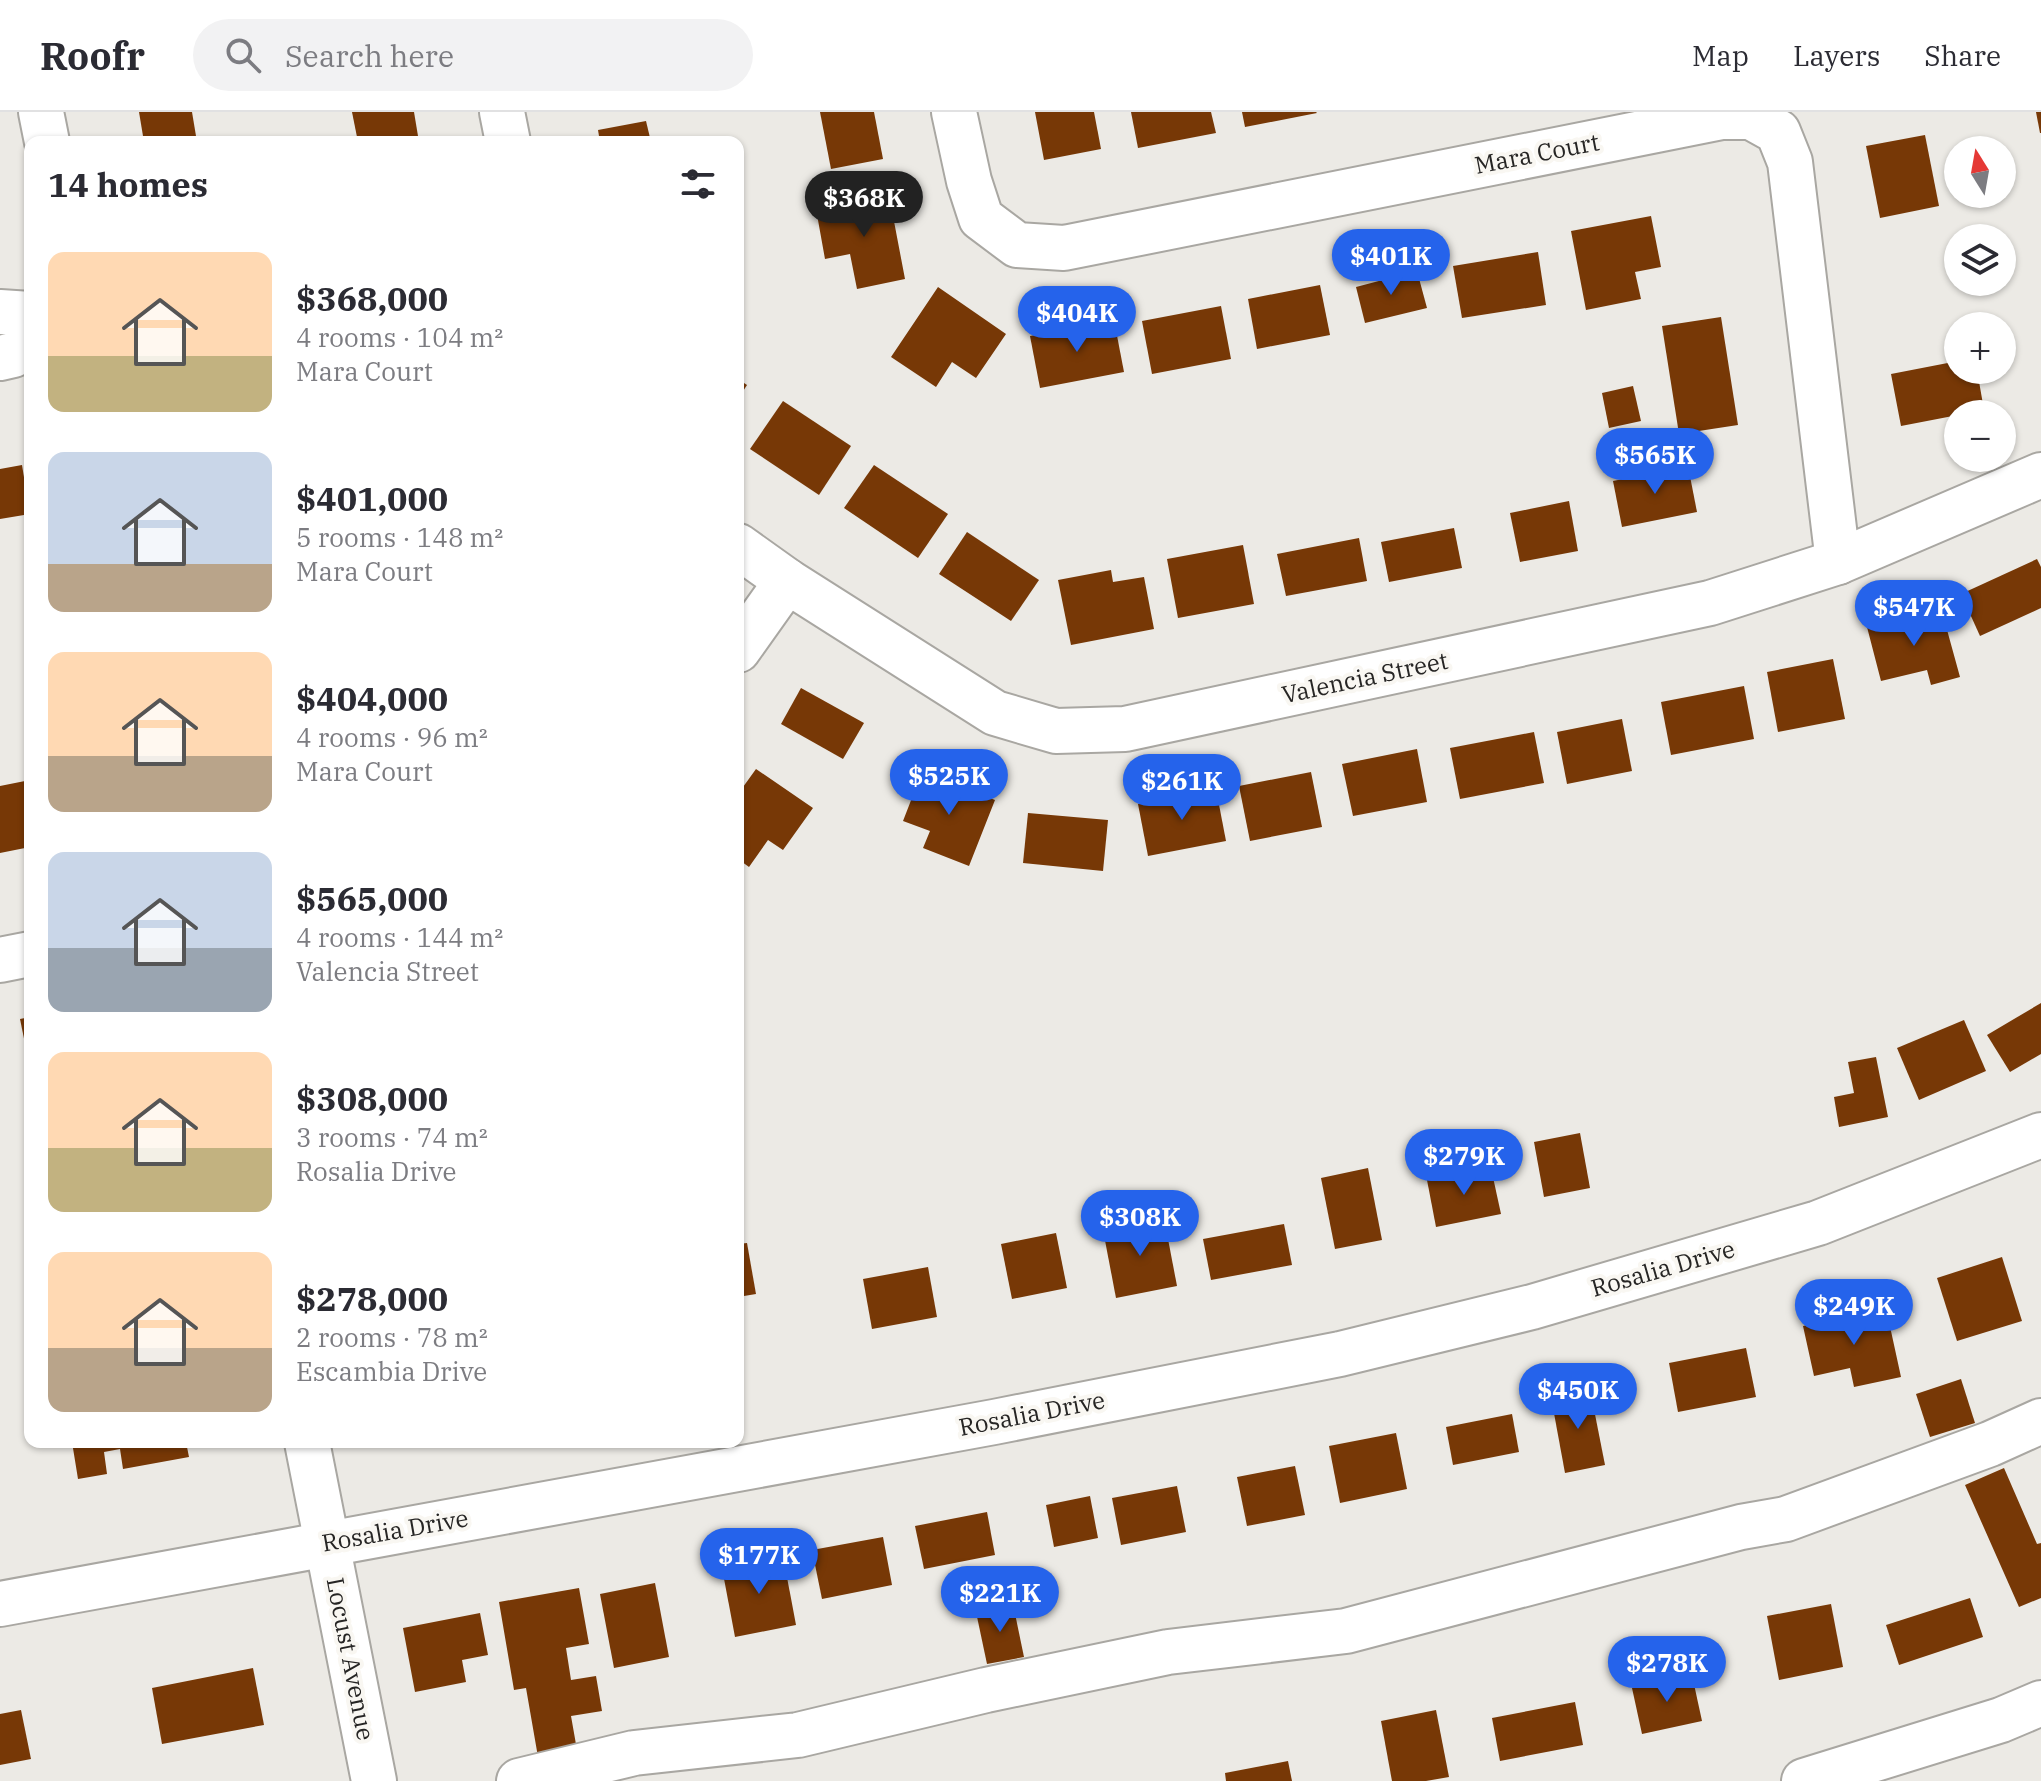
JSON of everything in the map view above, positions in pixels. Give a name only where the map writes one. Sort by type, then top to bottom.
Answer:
[{"type":"street","points":[[41,112],[46,136]]},
{"type":"street","points":[[502,112],[507,136]]},
{"type":"street","name":"Mara Court","points":[[954,112],[969,181],[981,218],[1017,245],[1064,248],[1722,117],[1751,117],[1778,132],[1790,162],[1838,562]]},
{"type":"street","points":[[0,312],[24,314]]},
{"type":"street","points":[[0,358],[24,349]]},
{"type":"street","name":"Valencia Street","points":[[744,550],[995,713],[1056,731],[1125,729],[1710,603],[1838,562],[2041,475]]},
{"type":"street","points":[[744,642],[787,581]]},
{"type":"street","points":[[0,960],[24,955]]},
{"type":"street","name":"Rosalia Drive","points":[[0,1604],[994,1422],[1340,1354],[1532,1307],[1818,1223],[2041,1135]]},
{"type":"street","points":[[519,1781],[634,1753],[798,1735],[986,1690],[1168,1652],[1346,1631],[1741,1527],[1786,1519],[1990,1444],[2041,1421]]},
{"type":"street","name":"Locust Avenue","points":[[308,1448],[374,1781]]},
{"type":"street","points":[[1804,1781],[2001,1720],[2041,1703]]},
{"type":"building","points":[[139,112],[192,112],[196,136],[143,136]]},
{"type":"building","points":[[352,112],[414,112],[418,136],[357,136]]},
{"type":"building","points":[[820,112],[874,112],[883,159],[831,169]]},
{"type":"building","points":[[1035,112],[1094,112],[1101,149],[1044,160]]},
{"type":"building","points":[[1131,112],[1211,112],[1216,133],[1138,148]]},
{"type":"building","points":[[1242,112],[1316,112],[1317,113],[1245,127]]},
{"type":"building","points":[[2036,112],[2041,112],[2041,133],[2040,133]]},
{"type":"building","points":[[646,121],[650,136],[599,136],[598,130]]},
{"type":"building","points":[[1925,135],[1939,206],[1880,218],[1866,146]]},
{"type":"building","points":[[889,195],[905,279],[857,289],[850,254],[825,259],[816,209]]},
{"type":"building","points":[[1651,216],[1661,267],[1635,272],[1641,299],[1586,310],[1571,231]]},
{"type":"building","points":[[1538,252],[1546,305],[1462,318],[1453,266]]},
{"type":"building","points":[[1417,271],[1427,308],[1365,323],[1356,287]]},
{"type":"building","points":[[1320,285],[1330,335],[1257,349],[1248,299]]},
{"type":"building","points":[[938,287],[1006,334],[976,378],[952,362],[936,387],[891,357]]},
{"type":"building","points":[[1221,306],[1231,359],[1152,374],[1142,321]]},
{"type":"building","points":[[1721,317],[1738,425],[1679,434],[1662,326]]},
{"type":"building","points":[[1114,320],[1124,372],[1040,388],[1030,336]]},
{"type":"building","points":[[1944,364],[1944,384],[1979,384],[1982,400],[1944,400],[1944,418],[1901,426],[1891,374]]},
{"type":"building","points":[[1633,386],[1641,421],[1609,428],[1602,393]]},
{"type":"building","points":[[783,401],[851,446],[819,495],[750,449]]},
{"type":"building","points":[[22,465],[24,515],[0,519],[0,469]]},
{"type":"building","points":[[874,465],[948,514],[918,558],[844,508]]},
{"type":"building","points":[[1688,466],[1697,512],[1622,527],[1613,481]]},
{"type":"building","points":[[1569,501],[1578,551],[1520,562],[1510,513]]},
{"type":"building","points":[[1454,528],[1462,568],[1389,582],[1381,542]]},
{"type":"building","points":[[967,532],[1039,580],[1011,621],[939,574]]},
{"type":"building","points":[[1359,538],[1367,581],[1286,596],[1277,554]]},
{"type":"building","points":[[1243,545],[1254,604],[1178,618],[1167,559]]},
{"type":"building","points":[[2037,559],[2041,567],[2041,608],[1980,636],[1961,594]]},
{"type":"building","points":[[1111,570],[1113,582],[1144,577],[1154,629],[1071,645],[1058,580]]},
{"type":"building","points":[[1941,608],[1960,677],[1931,685],[1927,670],[1881,681],[1867,627]]},
{"type":"building","points":[[1833,659],[1845,719],[1778,732],[1767,672]]},
{"type":"building","points":[[1744,686],[1754,739],[1671,755],[1661,702]]},
{"type":"building","points":[[801,688],[864,723],[843,759],[781,724]]},
{"type":"building","points":[[1622,719],[1632,771],[1567,784],[1557,732]]},
{"type":"building","points":[[1534,732],[1544,783],[1460,799],[1450,748]]},
{"type":"building","points":[[1417,749],[1427,802],[1353,816],[1342,764]]},
{"type":"building","points":[[756,769],[813,808],[783,850],[768,840],[749,867],[744,863],[744,786]]},
{"type":"building","points":[[922,772],[995,800],[969,866],[923,848],[930,831],[903,821]]},
{"type":"building","points":[[1311,772],[1322,827],[1250,841],[1239,786]]},
{"type":"building","points":[[24,781],[24,848],[0,853],[0,786]]},
{"type":"building","points":[[1216,789],[1226,841],[1148,856],[1138,804]]},
{"type":"building","points":[[1028,813],[1108,820],[1103,871],[1023,863]]},
{"type":"building","points":[[2041,1003],[2041,1054],[2010,1072],[1987,1035]]},
{"type":"building","points":[[24,1018],[24,1039],[20,1019]]},
{"type":"building","points":[[1964,1020],[1986,1071],[1919,1100],[1897,1048]]},
{"type":"building","points":[[1876,1057],[1888,1117],[1839,1127],[1834,1097],[1854,1093],[1848,1062]]},
{"type":"building","points":[[1580,1133],[1590,1188],[1544,1197],[1534,1142]]},
{"type":"building","points":[[1368,1168],[1382,1240],[1335,1249],[1321,1178]]},
{"type":"building","points":[[1491,1168],[1501,1214],[1436,1227],[1427,1180]]},
{"type":"building","points":[[1164,1218],[1177,1286],[1116,1298],[1103,1230]]},
{"type":"building","points":[[1284,1224],[1292,1265],[1211,1280],[1203,1239]]},
{"type":"building","points":[[1056,1233],[1067,1288],[1012,1299],[1001,1244]]},
{"type":"building","points":[[744,1243],[747,1243],[756,1294],[744,1296]]},
{"type":"building","points":[[2002,1257],[2022,1321],[1957,1341],[1937,1278]]},
{"type":"building","points":[[928,1267],[937,1317],[872,1329],[863,1279]]},
{"type":"building","points":[[1886,1308],[1901,1377],[1854,1387],[1850,1368],[1814,1376],[1803,1326]]},
{"type":"building","points":[[1746,1348],[1756,1397],[1678,1412],[1669,1363]]},
{"type":"building","points":[[1961,1379],[1975,1423],[1930,1437],[1916,1394]]},
{"type":"building","points":[[1590,1389],[1605,1465],[1565,1473],[1551,1397]]},
{"type":"building","points":[[1512,1414],[1519,1452],[1453,1465],[1446,1427]]},
{"type":"building","points":[[1396,1433],[1407,1489],[1340,1503],[1329,1446]]},
{"type":"building","points":[[73,1448],[187,1448],[189,1457],[123,1469],[120,1449],[104,1452],[107,1474],[78,1479]]},
{"type":"building","points":[[1295,1466],[1305,1515],[1247,1526],[1237,1477]]},
{"type":"building","points":[[2004,1468],[2037,1544],[2041,1543],[2041,1598],[2019,1607],[1965,1485]]},
{"type":"building","points":[[1177,1486],[1186,1532],[1121,1545],[1112,1498]]},
{"type":"building","points":[[1090,1496],[1098,1538],[1054,1547],[1046,1505]]},
{"type":"building","points":[[987,1512],[995,1555],[924,1569],[915,1526]]},
{"type":"building","points":[[883,1537],[892,1585],[822,1599],[812,1550]]},
{"type":"building","points":[[783,1556],[796,1625],[735,1637],[722,1568]]},
{"type":"building","points":[[655,1583],[669,1657],[614,1668],[600,1594]]},
{"type":"building","points":[[579,1588],[589,1644],[566,1648],[571,1680],[596,1676],[602,1711],[571,1716],[577,1750],[538,1757],[526,1688],[514,1690],[499,1602]]},
{"type":"building","points":[[1970,1598],[1983,1637],[1899,1665],[1886,1625]]},
{"type":"building","points":[[1013,1604],[1024,1657],[987,1664],[976,1612]]},
{"type":"building","points":[[1831,1604],[1843,1667],[1779,1680],[1767,1616]]},
{"type":"building","points":[[480,1613],[488,1655],[462,1660],[466,1682],[415,1692],[403,1628]]},
{"type":"building","points":[[253,1668],[264,1725],[162,1744],[152,1688]]},
{"type":"building","points":[[1692,1675],[1702,1721],[1642,1734],[1632,1688]]},
{"type":"building","points":[[1575,1702],[1583,1745],[1500,1761],[1492,1718]]},
{"type":"building","points":[[21,1710],[31,1759],[0,1765],[0,1714]]},
{"type":"building","points":[[1436,1710],[1449,1777],[1392,1781],[1381,1721]]},
{"type":"building","points":[[1288,1761],[1292,1781],[1226,1781],[1225,1773]]}]
